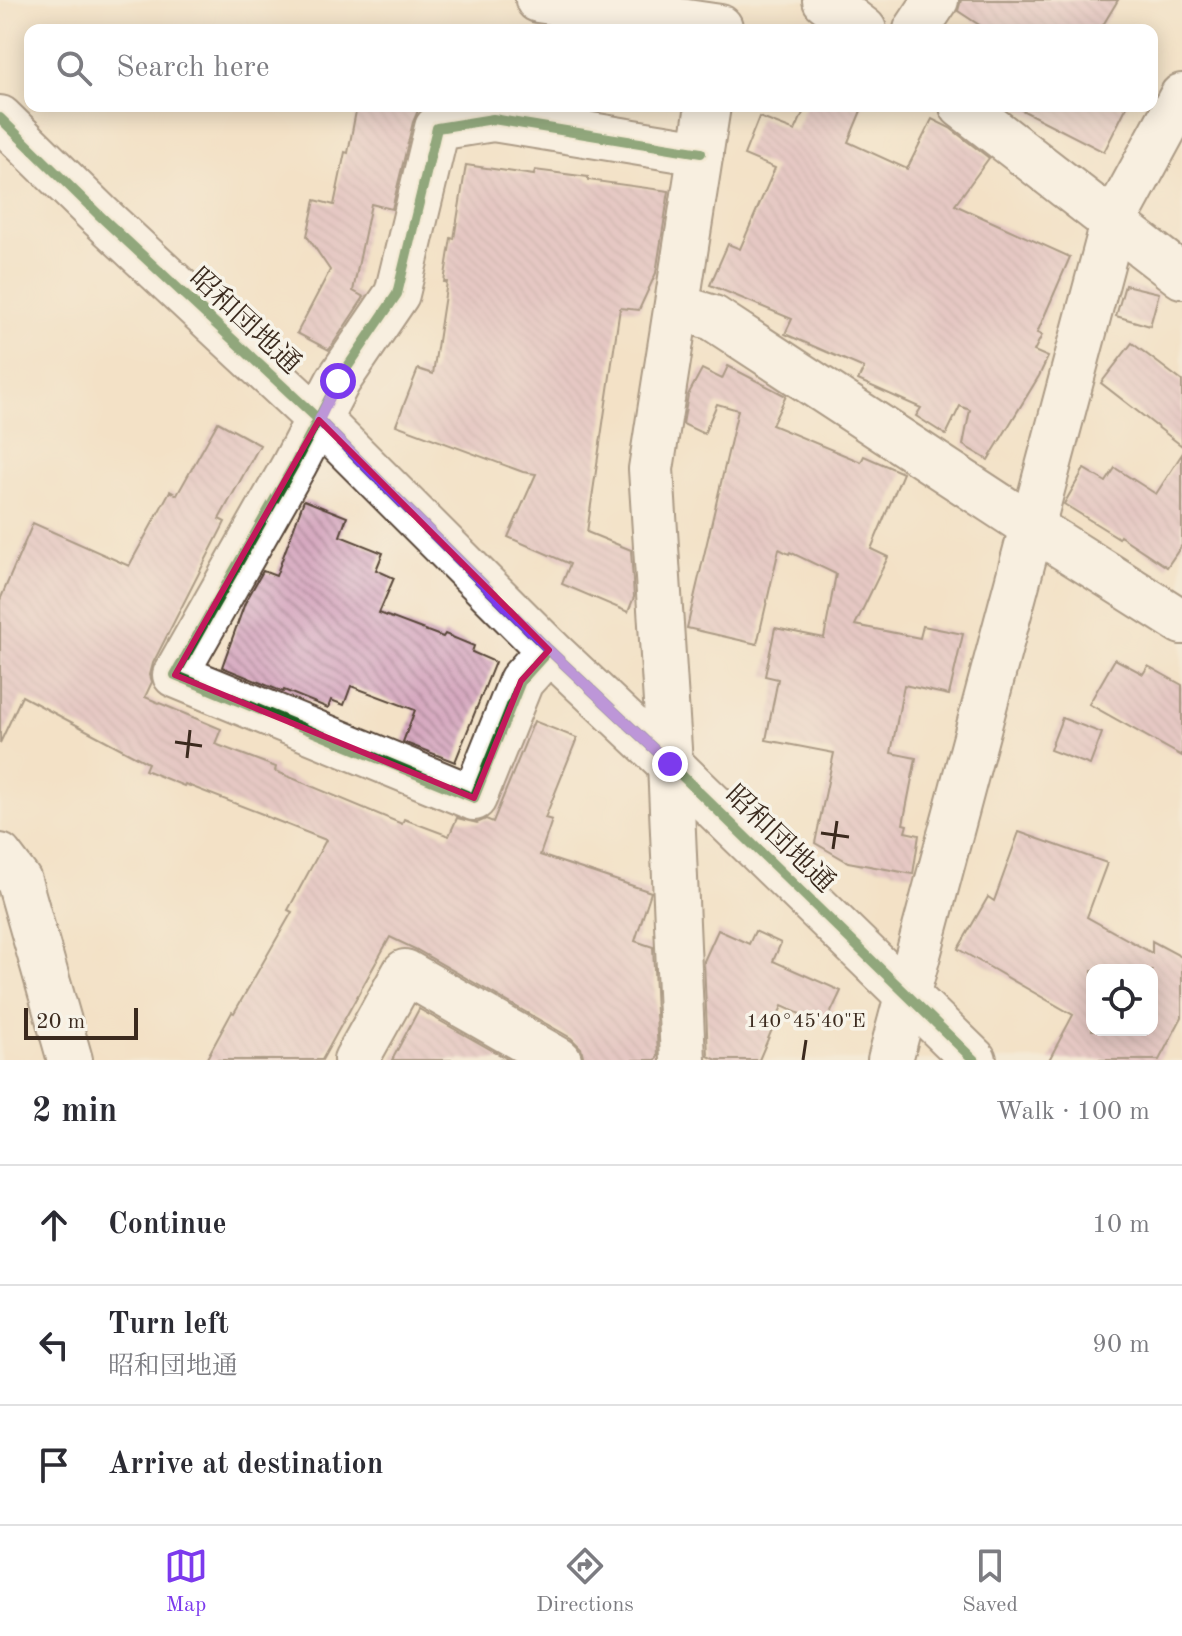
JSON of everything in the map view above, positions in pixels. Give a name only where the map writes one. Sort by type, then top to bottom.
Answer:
[{"type":"street","points":[[538,0],[726,19]]},
{"type":"street","points":[[825,0],[856,24]]},
{"type":"street","points":[[920,24],[936,0]]},
{"type":"street","points":[[890,1060],[1113,223],[1182,96]]},
{"type":"street","points":[[683,1060],[670,764],[651,469],[707,112]]},
{"type":"street","points":[[970,112],[1182,276]]},
{"type":"street","name":"昭和団地通","points":[[0,118],[319,420],[549,650],[974,1060]]},
{"type":"street","points":[[549,650],[521,681],[474,798],[175,675],[338,381],[397,294],[437,128],[493,119],[701,153]]},
{"type":"street","points":[[678,307],[713,318],[1182,622]]},
{"type":"street","points":[[0,856],[19,881],[70,1060]]},
{"type":"street","points":[[356,1060],[405,972],[559,1060]]},
{"type":"highlighted area","points":[[319,420],[549,650],[521,681],[474,798],[175,675]]},
{"type":"building","points":[[961,0],[1118,0],[1104,24],[978,24],[958,11]]},
{"type":"building","points":[[356,112],[417,112],[392,209],[371,204],[353,291],[364,297],[329,350],[297,333],[330,270],[307,236],[315,200],[334,205],[345,152],[348,153]]},
{"type":"building","points":[[803,112],[860,112],[848,142],[907,169],[932,119],[950,128],[989,158],[955,205],[1070,257],[1037,333],[1042,335],[1034,351],[1048,357],[988,460],[963,445],[970,410],[960,406],[946,435],[916,416],[921,408],[858,380],[864,368],[785,334],[792,319],[710,285],[728,244],[740,249],[775,168],[744,155],[759,117],[795,131]]},
{"type":"building","points":[[1026,112],[1124,112],[1104,152]]},
{"type":"building","points":[[466,165],[534,175],[535,170],[669,191],[656,273],[639,310],[620,308],[587,532],[631,550],[634,597],[628,612],[562,584],[570,564],[508,537],[536,474],[523,472],[396,425],[418,369],[433,374],[447,282],[444,282]]},
{"type":"building","points":[[1125,285],[1159,293],[1150,326],[1116,316]]},
{"type":"building","points":[[1132,343],[1182,381],[1182,446],[1101,383]]},
{"type":"building","points":[[728,366],[786,396],[772,425],[861,462],[864,456],[903,473],[871,549],[888,557],[855,625],[920,638],[923,626],[963,634],[949,695],[904,685],[891,753],[916,758],[903,824],[907,825],[905,832],[919,835],[913,874],[848,862],[815,843],[834,753],[766,740],[778,679],[765,676],[775,628],[824,638],[836,574],[779,549],[757,644],[687,628],[738,410],[717,404],[704,434],[683,424],[688,395],[702,369],[722,379]]},
{"type":"building","points":[[218,422],[260,445],[219,519],[225,522],[153,663],[152,682],[145,697],[221,729],[215,744],[276,767],[275,771],[402,824],[404,819],[449,836],[457,818],[477,823],[486,819],[493,822],[534,721],[577,738],[545,818],[552,820],[540,855],[651,892],[635,941],[653,947],[656,1060],[584,1060],[581,1048],[571,1038],[390,937],[322,1060],[206,1060],[292,912],[288,910],[326,840],[145,770],[148,763],[22,696],[0,743],[0,600],[33,523],[129,566],[170,491],[177,495]]},
{"type":"building","points":[[1182,454],[1182,545],[1167,567],[1064,504],[1084,469],[1106,482],[1115,468],[1156,494]]},
{"type":"building","points":[[304,500],[347,517],[340,536],[383,553],[376,570],[394,578],[379,613],[474,646],[472,652],[495,662],[455,762],[403,742],[415,710],[351,686],[344,705],[331,700],[328,708],[222,667],[245,603],[263,571],[276,576]]},
{"type":"building","points":[[1115,659],[1143,674],[1148,666],[1182,685],[1182,756],[1089,704]]},
{"type":"building","points":[[1062,718],[1102,733],[1090,765],[1050,750]]},
{"type":"building","points":[[1019,832],[1107,863],[1087,917],[1152,953],[1152,941],[1182,957],[1182,1017],[1159,1060],[1049,1060],[1073,1015],[958,949],[988,897],[994,901]]},
{"type":"building","points":[[718,930],[749,944],[755,931],[781,943],[773,961],[841,991],[825,1025],[782,1006],[759,1060],[717,1060],[708,1056],[704,961]]},
{"type":"building","points":[[419,1009],[509,1060],[392,1060]]},
{"type":"cycle path","points":[[0,118],[319,420],[549,650],[974,1060]]},
{"type":"cycle path","points":[[549,650],[521,681],[474,798],[175,675],[338,381],[397,294],[437,128],[493,119],[701,153]]},
{"type":"route","points":[[338,381],[319,420],[549,650],[670,764]]}]
